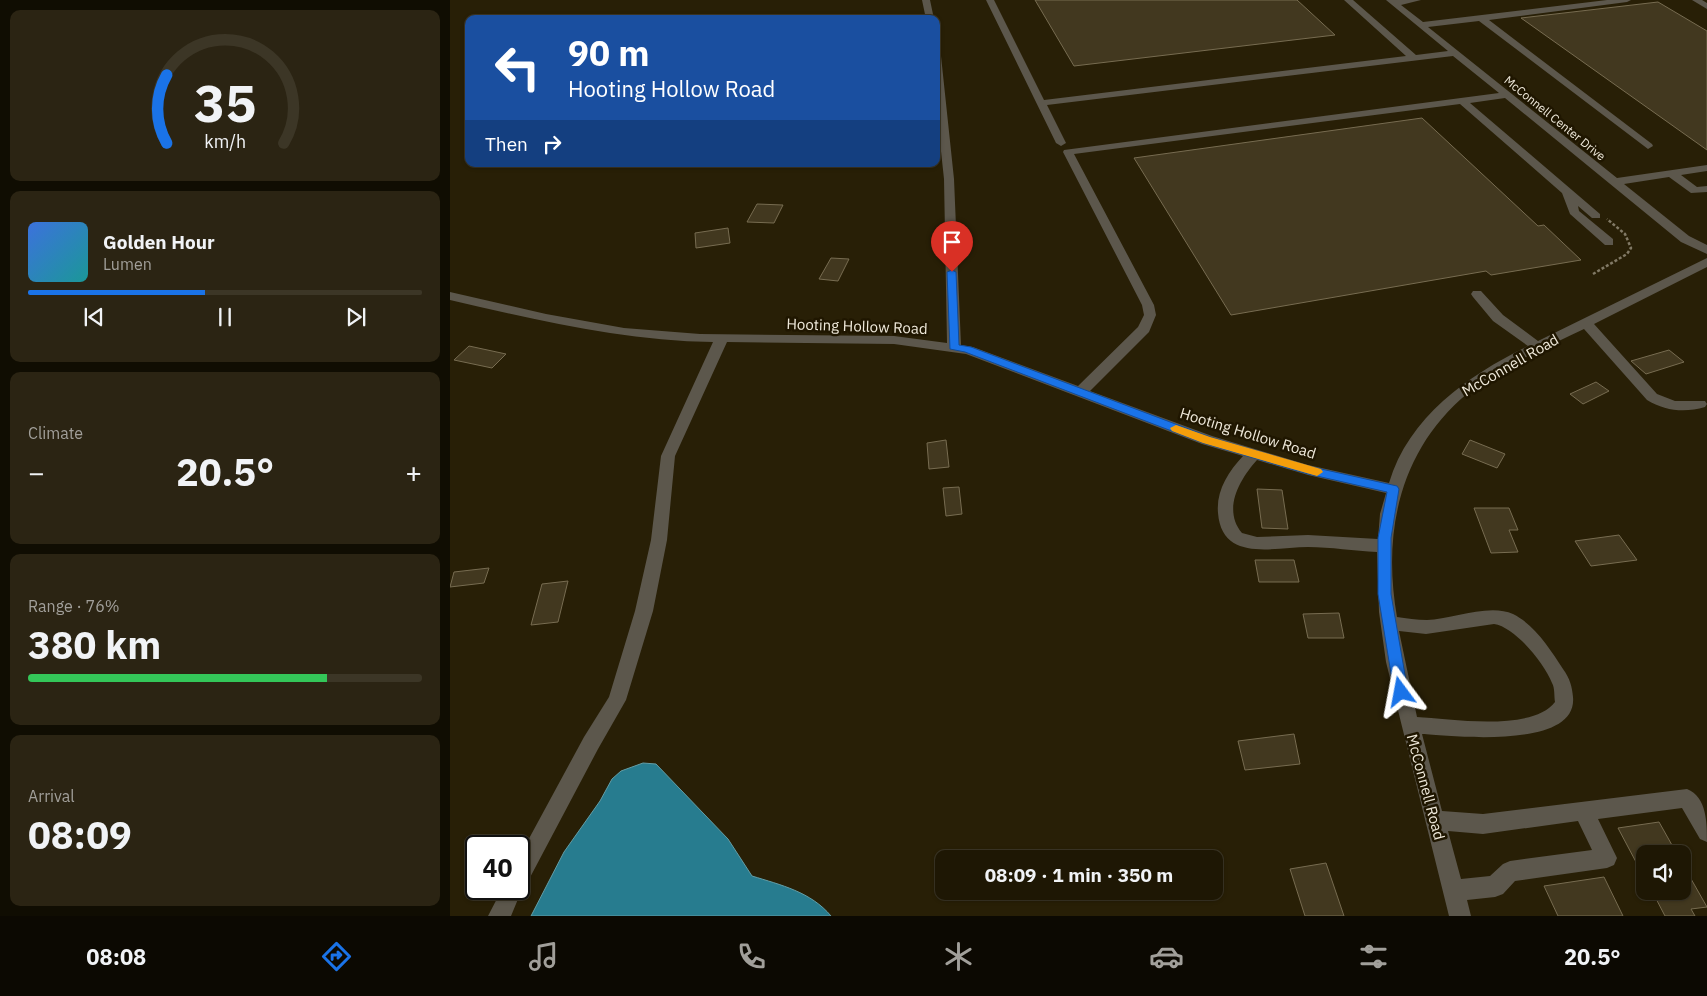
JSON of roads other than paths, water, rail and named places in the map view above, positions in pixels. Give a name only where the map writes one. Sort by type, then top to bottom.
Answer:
[{"type":"street","points":[[926,0],[929,15]]},
{"type":"street","points":[[990,0],[1061,143]]},
{"type":"street","points":[[1348,0],[1414,58]]},
{"type":"street","points":[[1392,1],[1417,0]]},
{"type":"street","points":[[1420,25],[1627,0]]},
{"type":"street","points":[[1696,0],[1707,6]]},
{"type":"street","name":"McConnell Center Drive","points":[[1392,1],[1685,239],[1707,250]]},
{"type":"street","points":[[1481,18],[1648,146]]},
{"type":"street","points":[[1040,103],[1455,53]]},
{"type":"street","points":[[940,94],[949,180],[954,347]]},
{"type":"street","points":[[1081,392],[1144,329],[1150,315],[1148,305],[1068,152],[1507,95]]},
{"type":"street","points":[[1461,100],[1596,216]]},
{"type":"street","points":[[1615,182],[1707,168]]},
{"type":"street","points":[[1671,173],[1695,191],[1707,189]]},
{"type":"street","points":[[1568,192],[1574,212],[1609,242]]},
{"type":"street","name":"McConnell Road","points":[[1460,916],[1397,675],[1384,594],[1384,546],[1393,489],[1403,462],[1428,423],[1462,391],[1538,347],[1707,262]]},
{"type":"street","points":[[1477,294],[1498,318],[1538,347]]},
{"type":"street","name":"Hooting Hollow Road","points":[[450,296],[546,318],[624,332],[722,338],[894,340],[954,347],[968,350],[1206,440],[1308,470],[1393,489]]},
{"type":"street","points":[[1586,323],[1652,397],[1661,404],[1671,406],[1700,404]]},
{"type":"street","points":[[530,857],[591,743],[617,700],[635,645],[659,540],[668,456],[722,338]]},
{"type":"street","points":[[1254,454],[1230,485],[1225,502],[1228,523],[1234,537],[1246,542],[1309,541],[1384,546]]},
{"type":"street","points":[[1389,623],[1426,627],[1494,617],[1508,619],[1525,632],[1548,660],[1562,682],[1564,704],[1554,716],[1533,724],[1508,729],[1410,725]]},
{"type":"street","points":[[1435,820],[1483,824],[1687,798],[1707,832]]},
{"type":"street","points":[[1453,891],[1494,886],[1510,871],[1607,858],[1583,810]]},
{"type":"street","points":[[499,916],[507,900]]},
{"type":"water","points":[[643,763],[656,764],[728,839],[752,876],[805,895],[831,916],[531,916],[564,852],[600,801],[612,779],[621,771]]}]
